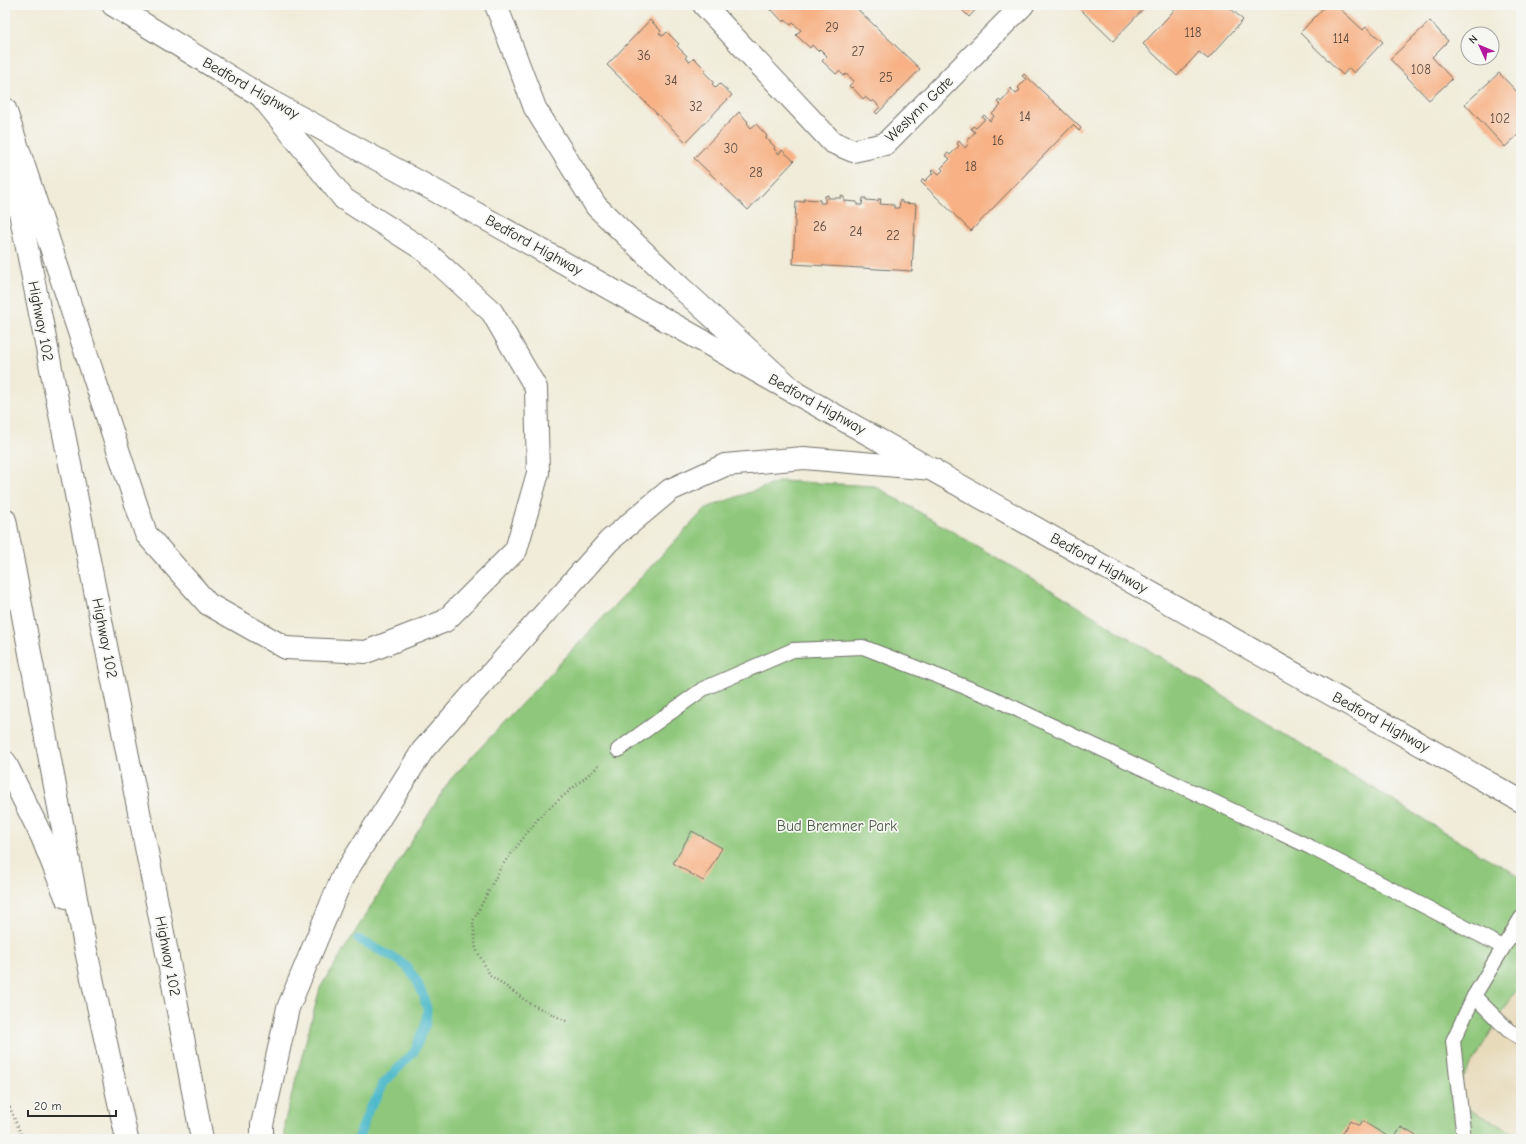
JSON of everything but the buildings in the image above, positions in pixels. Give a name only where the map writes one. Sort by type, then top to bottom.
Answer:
[{"type":"main road","name":"Bedford Highway","points":[[113,5],[261,96],[454,201],[794,391],[1521,801]]},
{"type":"main road","points":[[496,5],[535,108],[596,206],[680,287],[794,391]]},
{"type":"main road","name":"Weslynn Gate","points":[[704,5],[832,142],[854,151],[885,144],[1023,5]]},
{"type":"main road","points":[[5,109],[146,534],[208,604],[286,648],[366,652],[445,621],[516,550],[538,473],[536,388],[492,312],[424,250],[344,199],[261,96]]},
{"type":"main road","name":"Highway 102","points":[[5,138],[170,968],[202,1139]]},
{"type":"main road","points":[[262,1139],[262,1125],[288,1008],[342,878],[423,750],[609,542],[670,490],[725,465],[804,458],[933,469]]},
{"type":"main road","points":[[5,520],[85,946],[127,1139]]},
{"type":"main road","points":[[5,762],[42,837],[85,946]]},
{"type":"lane","points":[[618,750],[703,689],[793,650],[863,647],[991,697],[1310,847],[1503,947]]},
{"type":"lane","points":[[1464,1139],[1453,1041],[1474,996],[1521,918]]},
{"type":"lane","points":[[1474,996],[1508,1030],[1521,1038]]},
{"type":"path","points":[[566,1021],[529,1003],[490,975],[476,949],[473,920],[501,867],[541,815],[618,750]]},
{"type":"path","points":[[5,1096],[23,1139]]},
{"type":"shaded area","points":[[1521,982],[1521,1137],[1450,1099]]},
{"type":"green space","name":"Bud Bremner Park","points":[[781,481],[875,486],[1043,585],[1475,851],[1521,877],[1521,982],[1450,1099],[1521,1137],[1521,1139],[284,1139],[284,1124],[320,988],[450,780],[706,508]]},
{"type":"waterway","points":[[358,939],[396,959],[407,967],[417,981],[427,1009],[426,1023],[414,1052],[382,1085],[377,1098],[369,1109],[358,1139]]}]
